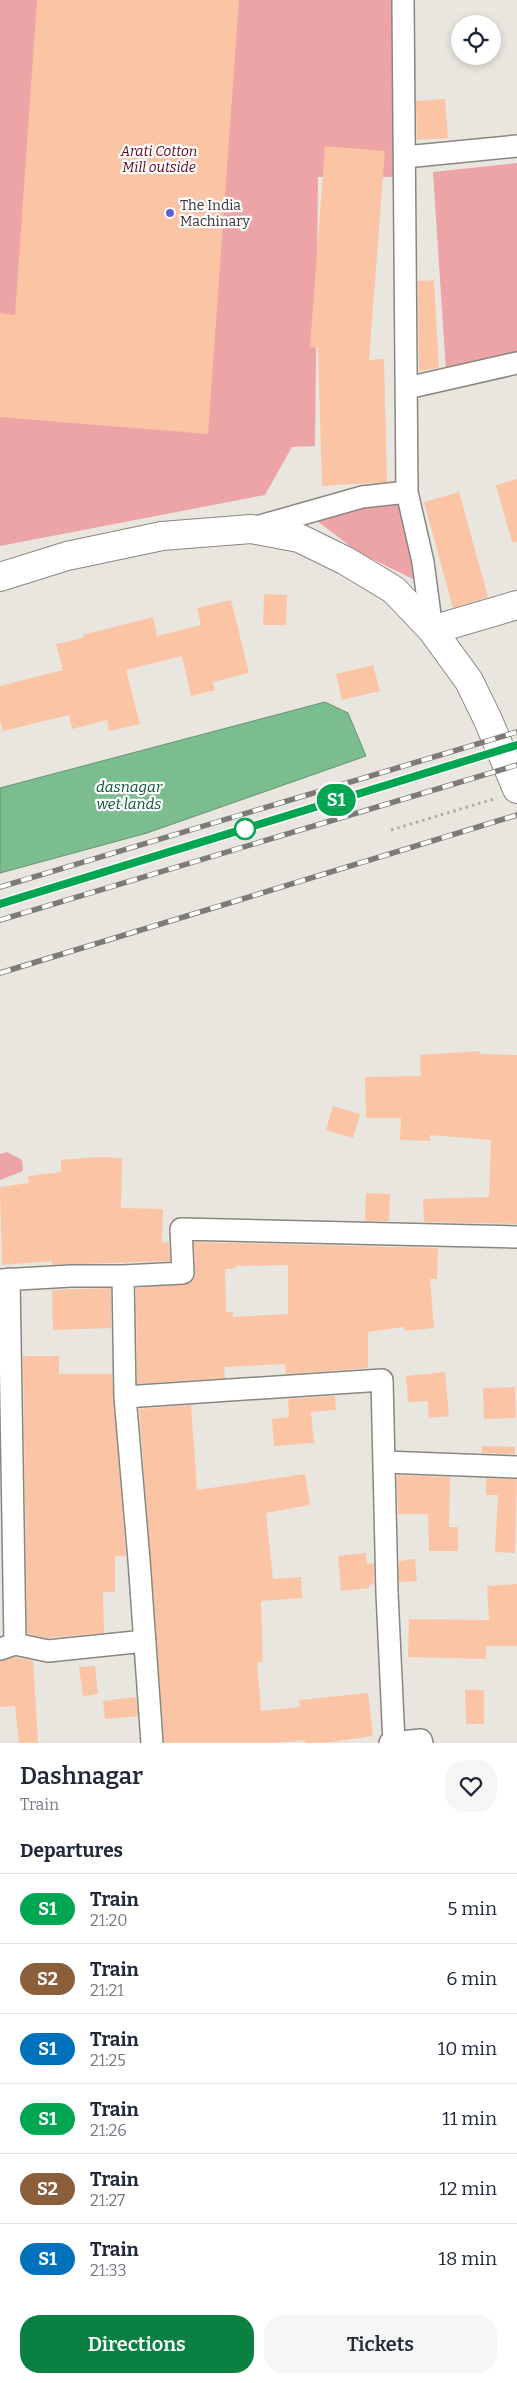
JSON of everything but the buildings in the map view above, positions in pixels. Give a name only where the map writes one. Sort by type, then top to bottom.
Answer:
[{"type":"main road","points":[[0,578],[67,556],[162,536],[251,529],[299,538],[346,561],[394,590],[432,630],[469,681],[488,720],[508,794]]},
{"type":"main road","points":[[432,630],[517,605]]},
{"type":"street","points":[[403,0],[407,492],[423,562],[432,630]]},
{"type":"street","points":[[405,157],[517,146]]},
{"type":"street","points":[[407,388],[517,363]]},
{"type":"street","points":[[251,529],[362,497],[407,492]]},
{"type":"street","points":[[145,1641],[48,1651],[8,1647],[4,1280],[183,1273],[181,1230],[517,1237]]},
{"type":"street","points":[[123,1276],[125,1397],[152,1743]]},
{"type":"street","points":[[125,1397],[382,1380],[387,1593],[394,1743]]},
{"type":"street","points":[[384,1462],[517,1467]]},
{"type":"street","points":[[390,1743],[421,1740],[422,1743]]},
{"type":"path","points":[[391,830],[508,794]]},
{"type":"green space","name":"Arati Cotton Mill outside","points":[[0,0],[397,0],[401,177],[318,177],[315,446],[292,447],[265,495],[0,546]]},
{"type":"green space","points":[[517,163],[517,355],[446,371],[433,172]]},
{"type":"green space","points":[[404,503],[419,582],[358,552],[309,515],[363,506]]},
{"type":"green space","points":[[7,1152],[22,1160],[23,1171],[0,1180],[0,1154]]},
{"type":"water","name":"dasnagar wet lands","points":[[325,702],[348,713],[366,756],[147,833],[0,873],[0,788]]},
{"type":"railway","points":[[0,887],[517,732]]},
{"type":"railway","points":[[0,904],[517,745]]},
{"type":"railway","points":[[0,920],[517,765]]},
{"type":"railway","points":[[0,973],[517,815]]},
{"type":"train","name":"S1","points":[[0,904],[517,745]]},
{"type":"place","name":"The India Machinary","points":[[170,213]]}]
